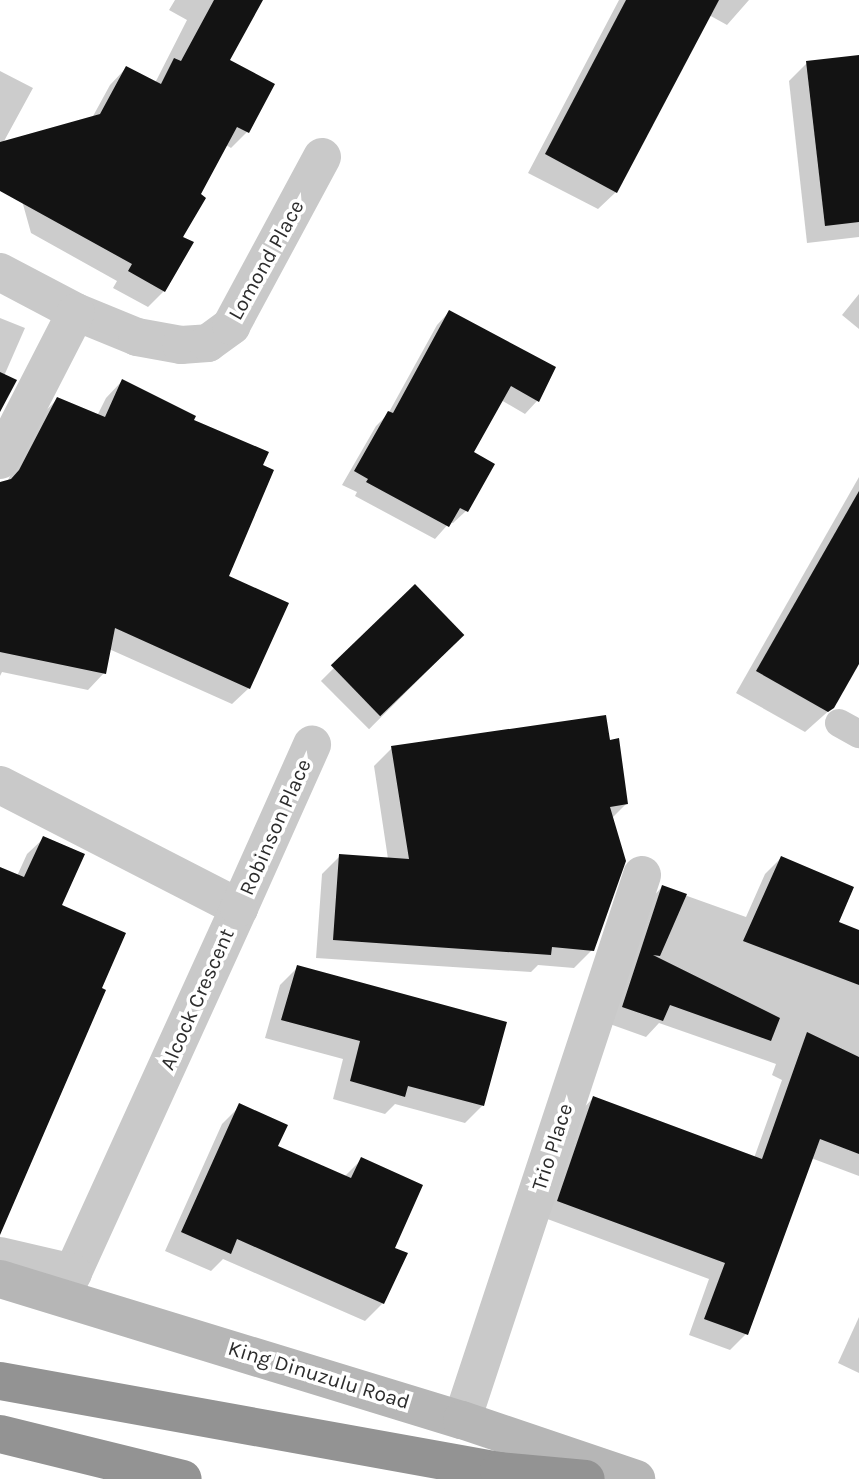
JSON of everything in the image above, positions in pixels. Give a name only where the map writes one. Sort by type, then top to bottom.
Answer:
[{"type":"highway","points":[[0,1381],[499,1471],[586,1479]]},
{"type":"highway","points":[[0,1434],[183,1479]]},
{"type":"main road","name":"King Dinuzulu Road","points":[[0,1279],[67,1284],[636,1479]]},
{"type":"street","name":"Lomond Place","points":[[0,272],[76,312],[137,337],[181,345],[208,343],[231,326],[322,157]]},
{"type":"street","points":[[0,460],[76,312]]},
{"type":"street","name":"Robinson Place","points":[[239,908],[312,745]]},
{"type":"street","name":"Alcock Crescent","points":[[0,785],[239,908],[67,1284]]},
{"type":"street","name":"Trio Place","points":[[462,1420],[642,875]]},
{"type":"street","points":[[0,1256],[67,1284]]},
{"type":"building","points":[[214,0],[263,0],[230,60],[275,84],[249,133],[237,127],[201,194],[206,198],[183,237],[194,242],[165,292],[128,271],[132,264],[0,191],[0,142],[100,114],[126,66],[161,84],[174,58],[181,61]]},
{"type":"building","points":[[626,0],[719,0],[617,193],[545,154]]},
{"type":"building","points":[[859,55],[859,222],[825,226],[806,61]]},
{"type":"building","points":[[449,310],[556,367],[539,402],[511,386],[474,452],[495,464],[468,512],[460,508],[449,527],[366,482],[368,479],[354,471],[388,411],[393,413]]},
{"type":"building","points":[[0,372],[17,380],[0,412]]},
{"type":"building","points":[[122,379],[196,416],[194,420],[269,452],[263,465],[274,470],[229,576],[289,603],[250,689],[115,628],[106,674],[0,652],[0,482],[11,479],[19,470],[57,397],[105,417]]},
{"type":"building","points":[[859,491],[859,664],[834,708],[828,712],[756,671]]},
{"type":"building","points":[[415,584],[464,635],[380,716],[331,665]]},
{"type":"building","points":[[606,715],[610,740],[619,738],[628,804],[610,807],[626,861],[594,951],[552,947],[551,955],[333,940],[339,854],[409,859],[391,746]]},
{"type":"building","points":[[43,836],[85,854],[62,905],[126,933],[102,988],[106,990],[0,1235],[0,867],[24,877]]},
{"type":"building","points":[[781,856],[854,887],[839,922],[859,930],[859,985],[743,941]]},
{"type":"building","points":[[662,885],[687,894],[660,956],[653,955],[780,1018],[771,1041],[670,1005],[663,1021],[622,1007]]},
{"type":"building","points":[[297,965],[507,1022],[484,1106],[408,1086],[405,1097],[350,1081],[360,1041],[281,1020]]},
{"type":"building","points":[[807,1032],[859,1057],[859,1154],[820,1139],[748,1335],[704,1319],[725,1263],[557,1201],[593,1096],[762,1159]]},
{"type":"building","points":[[239,1103],[288,1125],[278,1146],[351,1178],[361,1157],[423,1185],[395,1248],[408,1253],[384,1304],[237,1239],[231,1254],[181,1232]]}]
